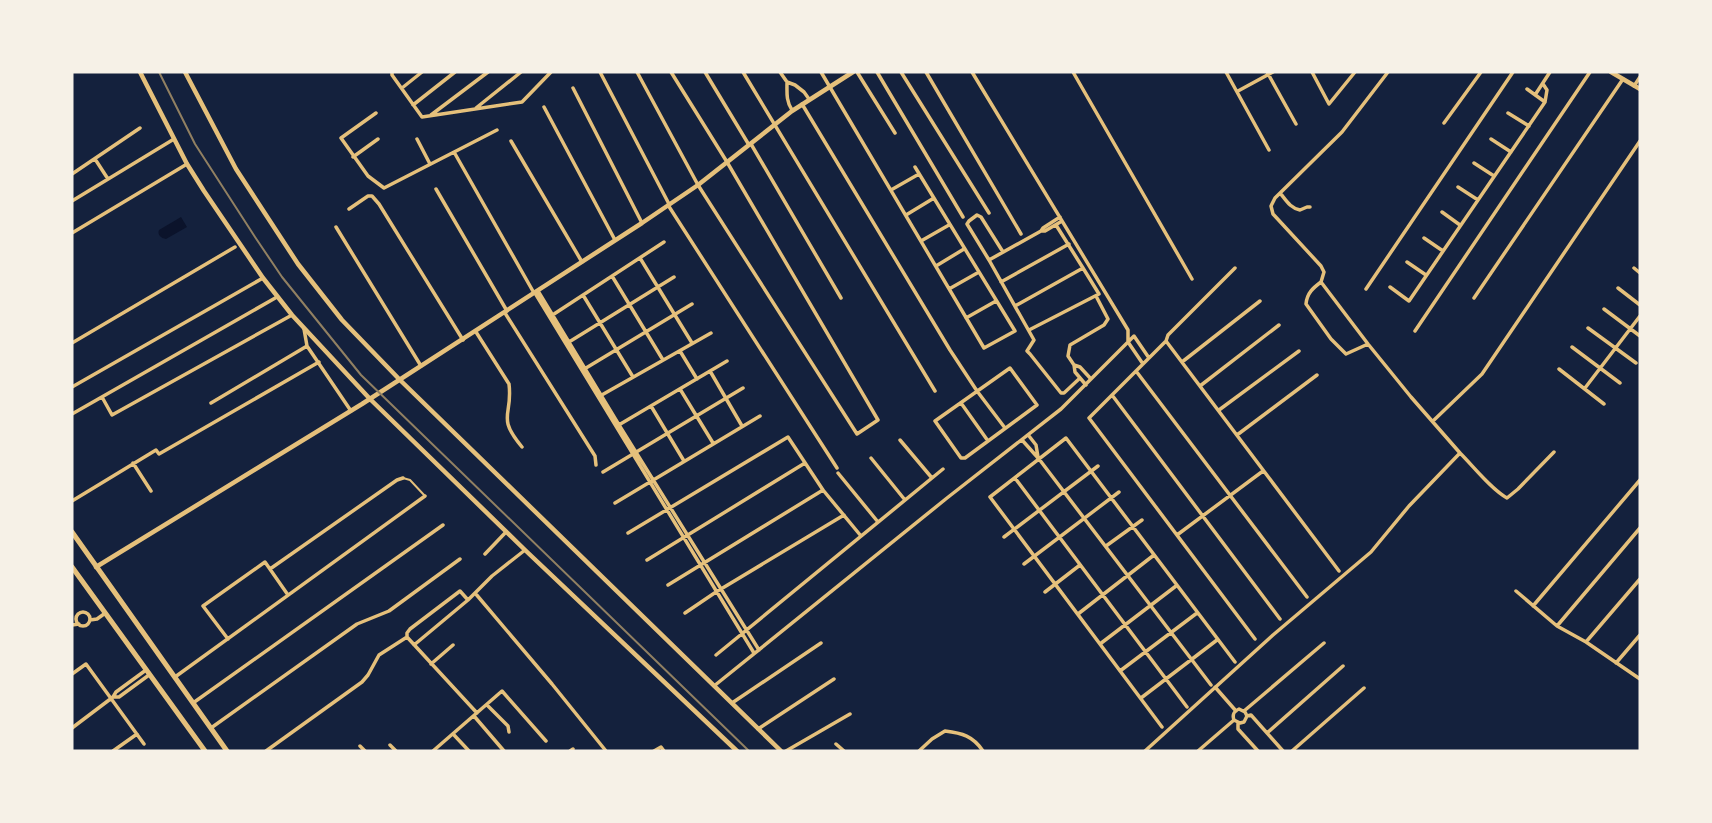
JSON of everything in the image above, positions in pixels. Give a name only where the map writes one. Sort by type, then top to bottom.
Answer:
[{"type":"highway","points":[[73,536],[227,751]]},
{"type":"highway","points":[[72,567],[205,751]]},
{"type":"street","points":[[140,72],[187,164],[262,278],[304,329],[370,399],[506,532],[737,751]]},
{"type":"street","points":[[185,72],[236,169],[298,264],[342,320],[400,380],[781,751]]},
{"type":"street","points":[[401,88],[422,72]]},
{"type":"street","points":[[413,104],[455,72]]},
{"type":"street","points":[[430,117],[488,72]]},
{"type":"street","points":[[474,109],[521,72]]},
{"type":"street","points":[[392,73],[422,117],[430,117],[522,102],[551,72]]},
{"type":"street","points":[[600,72],[669,205],[837,471],[878,522]]},
{"type":"street","points":[[636,72],[698,185],[857,434],[878,420],[727,162],[671,72]]},
{"type":"street","points":[[705,72],[841,298]]},
{"type":"street","points":[[743,72],[935,391]]},
{"type":"street","points":[[780,72],[787,82],[788,103],[792,111]]},
{"type":"street","points":[[821,72],[984,348],[1015,331],[915,167]]},
{"type":"street","points":[[96,567],[476,332],[669,205],[792,111],[855,72],[895,132]]},
{"type":"street","points":[[877,72],[963,217]]},
{"type":"street","points":[[901,72],[989,213]]},
{"type":"street","points":[[926,72],[1021,234]]},
{"type":"street","points":[[972,72],[1128,330],[1128,342],[1143,364]]},
{"type":"street","points":[[1073,72],[1192,279]]},
{"type":"street","points":[[1226,72],[1269,150]]},
{"type":"street","points":[[1238,92],[1267,73],[1273,72]]},
{"type":"street","points":[[1312,72],[1329,104],[1355,72]]},
{"type":"street","points":[[1368,344],[1346,354],[1340,351],[1306,304],[1310,292],[1321,282],[1324,270],[1273,214],[1271,206],[1275,198],[1342,132],[1388,72]]},
{"type":"street","points":[[1444,123],[1481,72]]},
{"type":"street","points":[[1366,289],[1513,72]]},
{"type":"street","points":[[1535,95],[1550,72]]},
{"type":"street","points":[[1415,331],[1590,72]]},
{"type":"street","points":[[1611,72],[1640,89]]},
{"type":"street","points":[[1267,73],[1296,124]]},
{"type":"street","points":[[1634,86],[1640,77]]},
{"type":"street","points":[[1474,298],[1623,79]]},
{"type":"street","points":[[787,82],[795,85],[809,99]]},
{"type":"street","points":[[1390,287],[1409,301],[1545,102],[1547,90],[1543,84]]},
{"type":"street","points":[[573,88],[642,223]]},
{"type":"street","points":[[1527,89],[1545,102]]},
{"type":"street","points":[[802,104],[950,350],[1005,428]]},
{"type":"street","points":[[544,107],[615,240]]},
{"type":"street","points":[[376,113],[341,138],[368,176],[384,188],[497,130]]},
{"type":"street","points":[[1508,113],[1529,126]]},
{"type":"street","points":[[72,174],[140,128]]},
{"type":"street","points":[[72,201],[174,139]]},
{"type":"street","points":[[353,157],[378,139]]},
{"type":"street","points":[[417,139],[430,164]]},
{"type":"street","points":[[1491,139],[1511,152]]},
{"type":"street","points":[[511,141],[582,262]]},
{"type":"street","points":[[1433,421],[1482,373],[1640,141]]},
{"type":"street","points":[[454,152],[583,370],[702,564],[746,630],[757,652]]},
{"type":"street","points":[[95,159],[108,178]]},
{"type":"street","points":[[1474,163],[1494,176]]},
{"type":"street","points":[[72,233],[187,164]]},
{"type":"street","points":[[891,190],[919,174]]},
{"type":"street","points":[[1458,187],[1478,200]]},
{"type":"street","points":[[436,189],[506,312],[594,456],[596,465]]},
{"type":"street","points":[[1280,193],[1294,208],[1300,210],[1310,207]]},
{"type":"street","points":[[349,209],[368,196],[372,196],[379,204],[463,340]]},
{"type":"street","points":[[906,215],[934,198]]},
{"type":"street","points":[[1441,212],[1460,225]]},
{"type":"street","points":[[1003,252],[981,217],[977,215],[968,222],[1034,340],[1027,351],[1061,393],[1080,378]]},
{"type":"street","points":[[1041,231],[1045,232],[1061,219]]},
{"type":"street","points":[[989,260],[1061,219]]},
{"type":"street","points":[[921,241],[950,224]]},
{"type":"street","points":[[1029,330],[1099,294],[1056,225]]},
{"type":"street","points":[[336,227],[421,366]]},
{"type":"street","points":[[1424,238],[1443,251]]},
{"type":"street","points":[[551,316],[664,242]]},
{"type":"street","points":[[1001,282],[1069,244]]},
{"type":"street","points":[[72,343],[235,247]]},
{"type":"street","points":[[936,266],[965,248]]},
{"type":"street","points":[[640,258],[692,344]]},
{"type":"street","points":[[1407,262],[1426,275]]},
{"type":"street","points":[[1015,306],[1083,268]]},
{"type":"street","points":[[1235,268],[1089,418],[1255,639]]},
{"type":"street","points":[[1634,268],[1640,273]]},
{"type":"street","points":[[950,289],[979,272]]},
{"type":"street","points":[[612,276],[663,360]]},
{"type":"street","points":[[567,342],[674,276]]},
{"type":"street","points":[[72,387],[262,278]]},
{"type":"street","points":[[1321,282],[1411,397],[1460,453],[1504,497],[1511,496],[1554,452]]},
{"type":"street","points":[[1618,288],[1640,305]]},
{"type":"street","points":[[583,295],[633,378]]},
{"type":"street","points":[[1086,385],[1075,372],[1068,356],[1070,345],[1104,325],[1108,319],[1096,295]]},
{"type":"street","points":[[72,414],[276,297]]},
{"type":"street","points":[[967,318],[996,301]]},
{"type":"street","points":[[1182,362],[1260,301]]},
{"type":"street","points":[[583,370],[692,304]]},
{"type":"street","points":[[1604,309],[1640,336]]},
{"type":"street","points":[[102,397],[112,415],[292,315]]},
{"type":"street","points":[[1585,388],[1640,316]]},
{"type":"street","points":[[1200,386],[1279,325]]},
{"type":"street","points":[[1588,328],[1636,363]]},
{"type":"street","points":[[304,329],[307,346],[351,411]]},
{"type":"street","points":[[476,332],[509,384],[507,423],[511,434],[522,447]]},
{"type":"street","points":[[600,397],[711,333]]},
{"type":"street","points":[[714,687],[947,498],[1061,410],[1134,335],[1149,358]]},
{"type":"street","points":[[1166,341],[1339,571]]},
{"type":"street","points":[[211,403],[307,346]]},
{"type":"street","points":[[1572,347],[1620,383]]},
{"type":"street","points":[[680,351],[696,379]]},
{"type":"street","points":[[1218,411],[1299,351]]},
{"type":"street","points":[[617,426],[727,361]]},
{"type":"street","points":[[72,501],[156,450],[159,454],[319,362]]},
{"type":"street","points":[[1074,365],[1080,367],[1091,379]]},
{"type":"street","points":[[1010,368],[1037,405],[965,458],[961,458],[936,421],[960,403],[1010,368]]},
{"type":"street","points":[[1559,369],[1604,404]]},
{"type":"street","points":[[710,371],[742,426]]},
{"type":"street","points":[[1136,371],[1307,597]]},
{"type":"street","points":[[1237,435],[1317,375]]},
{"type":"street","points":[[603,472],[743,388]]},
{"type":"street","points":[[680,389],[713,443]]},
{"type":"street","points":[[1112,395],[1280,619]]},
{"type":"street","points":[[960,403],[988,441]]},
{"type":"street","points":[[651,406],[684,461]]},
{"type":"street","points":[[615,503],[760,415]]},
{"type":"street","points":[[1028,435],[1036,445],[1039,459]]},
{"type":"street","points":[[628,533],[788,437],[823,490],[861,536]]},
{"type":"street","points":[[1162,727],[990,497],[1066,438],[1235,662]]},
{"type":"street","points":[[900,440],[932,478]]},
{"type":"street","points":[[1022,440],[1213,686],[1236,711]]},
{"type":"street","points":[[1145,751],[1213,686],[1371,552],[1409,506],[1460,453]]},
{"type":"street","points":[[871,458],[905,500]]},
{"type":"street","points":[[133,463],[151,491]]},
{"type":"street","points":[[647,560],[805,463]]},
{"type":"street","points":[[1004,537],[1098,466]]},
{"type":"street","points":[[716,655],[943,470]]},
{"type":"street","points":[[1177,535],[1263,471]]},
{"type":"street","points":[[270,569],[403,478]]},
{"type":"street","points":[[1014,478],[1187,707]]},
{"type":"street","points":[[1533,606],[1640,480]]},
{"type":"street","points":[[668,585],[823,490]]},
{"type":"street","points":[[1024,565],[1119,492]]},
{"type":"street","points":[[175,677],[425,496]]},
{"type":"street","points":[[685,613],[844,515]]},
{"type":"street","points":[[1105,546],[1142,520]]},
{"type":"street","points":[[193,703],[443,525]]},
{"type":"street","points":[[1557,626],[1640,528]]},
{"type":"street","points":[[485,554],[506,532]]},
{"type":"street","points":[[414,645],[525,550]]},
{"type":"street","points":[[1078,614],[1154,555]]},
{"type":"street","points":[[211,727],[357,624],[389,611],[460,559]]},
{"type":"street","points":[[228,639],[203,606],[265,562],[288,595]]},
{"type":"street","points":[[1045,592],[1080,565]]},
{"type":"street","points":[[1586,642],[1640,579]]},
{"type":"street","points":[[1100,644],[1177,585]]},
{"type":"street","points":[[266,751],[362,682],[379,655],[407,637],[410,628],[460,591],[468,600]]},
{"type":"street","points":[[719,591],[742,634],[757,652]]},
{"type":"street","points":[[1516,591],[1557,626],[1586,642],[1640,679]]},
{"type":"street","points":[[475,593],[606,751]]},
{"type":"street","points":[[72,624],[79,614],[85,612],[90,620]]},
{"type":"street","points":[[1120,671],[1198,613]]},
{"type":"street","points":[[72,624],[87,625],[90,620],[104,614]]},
{"type":"street","points":[[77,618],[79,624]]},
{"type":"street","points":[[1616,663],[1640,635]]},
{"type":"street","points":[[407,637],[504,751]]},
{"type":"street","points":[[1141,698],[1218,640]]},
{"type":"street","points":[[732,703],[821,643]]},
{"type":"street","points":[[1198,751],[1236,721],[1244,722],[1246,713],[1324,643]]},
{"type":"street","points":[[431,664],[453,646]]},
{"type":"street","points":[[72,674],[86,664],[144,744]]},
{"type":"street","points":[[1267,733],[1343,666]]},
{"type":"street","points":[[72,728],[147,673]]},
{"type":"street","points":[[758,729],[834,679]]},
{"type":"street","points":[[1292,751],[1364,688]]},
{"type":"street","points":[[433,751],[502,691],[546,741]]},
{"type":"street","points":[[487,705],[508,726],[509,732]]},
{"type":"street","points":[[1236,711],[1239,709],[1254,717],[1283,751]]},
{"type":"street","points":[[1236,711],[1233,716],[1238,729],[1258,751]]},
{"type":"street","points":[[786,751],[850,714]]},
{"type":"street","points":[[919,751],[944,731],[967,734],[983,751]]},
{"type":"street","points":[[113,751],[137,734]]},
{"type":"street","points":[[453,734],[469,751]]},
{"type":"street","points":[[836,744],[844,751]]},
{"type":"street","points":[[390,745],[397,751]]},
{"type":"street","points":[[360,746],[365,751]]},
{"type":"street","points":[[1247,751],[1253,746]]},
{"type":"street","points":[[654,751],[662,749]]},
{"type":"lane","points":[[403,478],[410,480],[425,496]]},
{"type":"water","points":[[181,217],[187,227],[166,239],[160,236],[159,230]]},
{"type":"railway","points":[[159,72],[195,144],[255,237],[282,277],[361,375],[749,751]]}]
